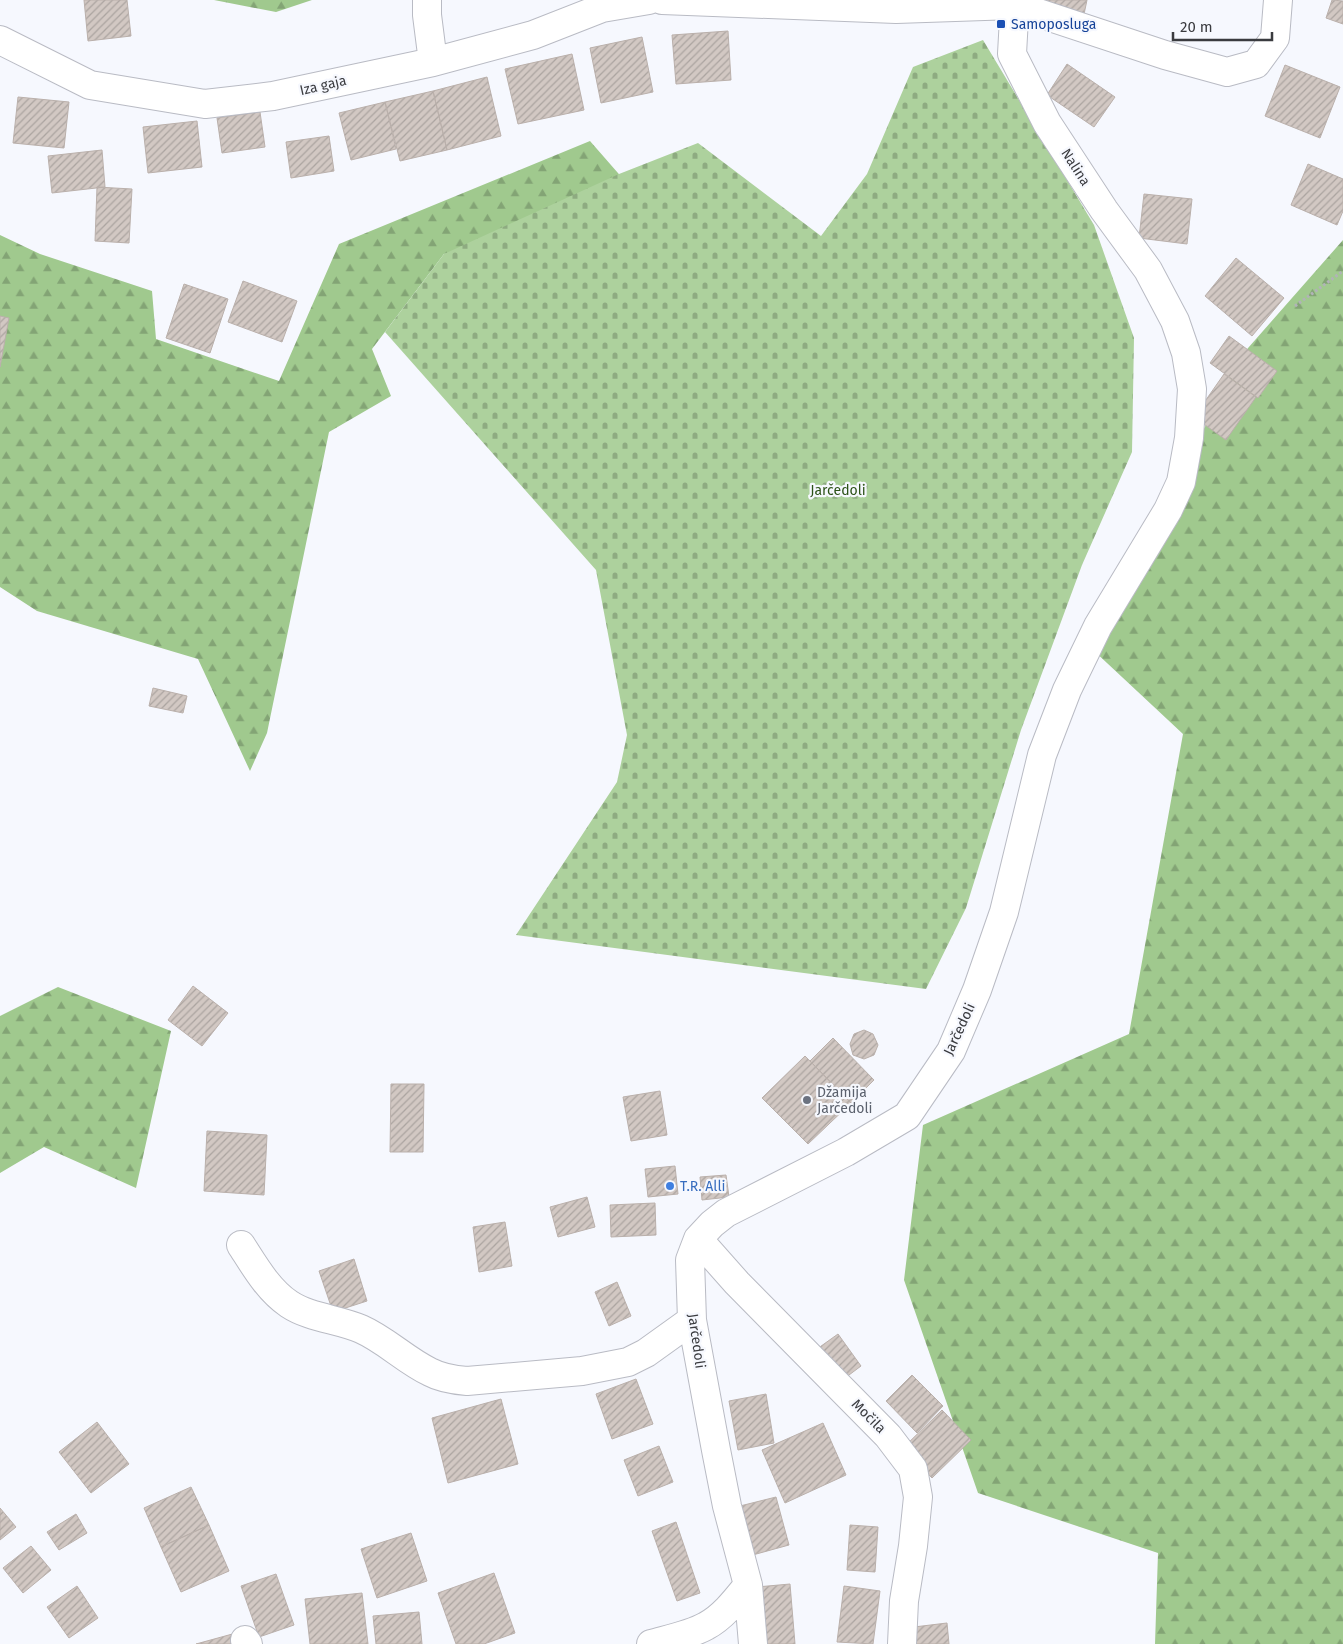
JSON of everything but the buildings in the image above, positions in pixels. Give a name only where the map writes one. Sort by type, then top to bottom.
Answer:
[{"type":"street","points":[[427,0],[432,62]]},
{"type":"street","name":"Iza gaja","points":[[0,40],[90,84],[205,104],[273,96],[432,62],[533,35],[602,8],[649,0]]},
{"type":"street","points":[[662,0],[896,9],[1014,2],[1166,55],[1226,72],[1256,64],[1275,38],[1278,0]]},
{"type":"street","name":"Nalina","points":[[1014,2],[1012,54],[1047,123],[1104,210],[1148,270],[1175,321]]},
{"type":"street","name":"Jarčedoli","points":[[753,1644],[748,1585],[716,1450],[692,1320],[690,1260],[698,1239],[726,1213],[846,1152],[908,1116],[951,1051],[977,990],[1004,912],[1042,755],[1067,690],[1098,626],[1168,510],[1181,482],[1189,438],[1192,389],[1186,353],[1175,321]]},
{"type":"street","name":"Močila","points":[[698,1239],[737,1283],[888,1436],[913,1469],[918,1496],[913,1546],[904,1601],[902,1644]]},
{"type":"street","points":[[241,1245],[262,1277],[289,1304],[300,1310],[367,1332],[418,1366],[449,1379],[467,1381],[582,1372],[628,1362],[646,1353],[692,1320]]},
{"type":"street","points":[[651,1644],[707,1626],[728,1609],[748,1585]]},
{"type":"path","points":[[1295,306],[1343,271]]},
{"type":"green space","points":[[214,0],[312,0],[276,12]]},
{"type":"green space","name":"Jarčedoli","points":[[983,40],[1094,225],[1134,338],[1132,452],[1082,565],[1021,730],[966,908],[926,989],[516,935],[617,782],[627,735],[596,570],[385,332],[444,254],[619,174],[698,143],[821,236],[867,174],[913,67]]},
{"type":"green space","points":[[590,141],[659,220],[444,254],[372,349],[391,396],[329,432],[267,733],[250,771],[198,659],[37,611],[0,587],[0,235],[40,254],[152,291],[156,339],[279,381],[339,244]]},
{"type":"green space","points":[[1343,240],[1343,1644],[1155,1644],[1158,1553],[978,1493],[904,1280],[923,1125],[1129,1034],[1183,734],[1092,649],[1241,356]]},
{"type":"green space","points":[[58,987],[171,1031],[136,1188],[44,1147],[0,1173],[0,1016]]},
{"type":"place","name":"Samoposluga","points":[[1001,24]]},
{"type":"place","name":"Džamija Jarčedoli","points":[[807,1100]]},
{"type":"place","name":"T.R. Alli","points":[[670,1186]]}]
